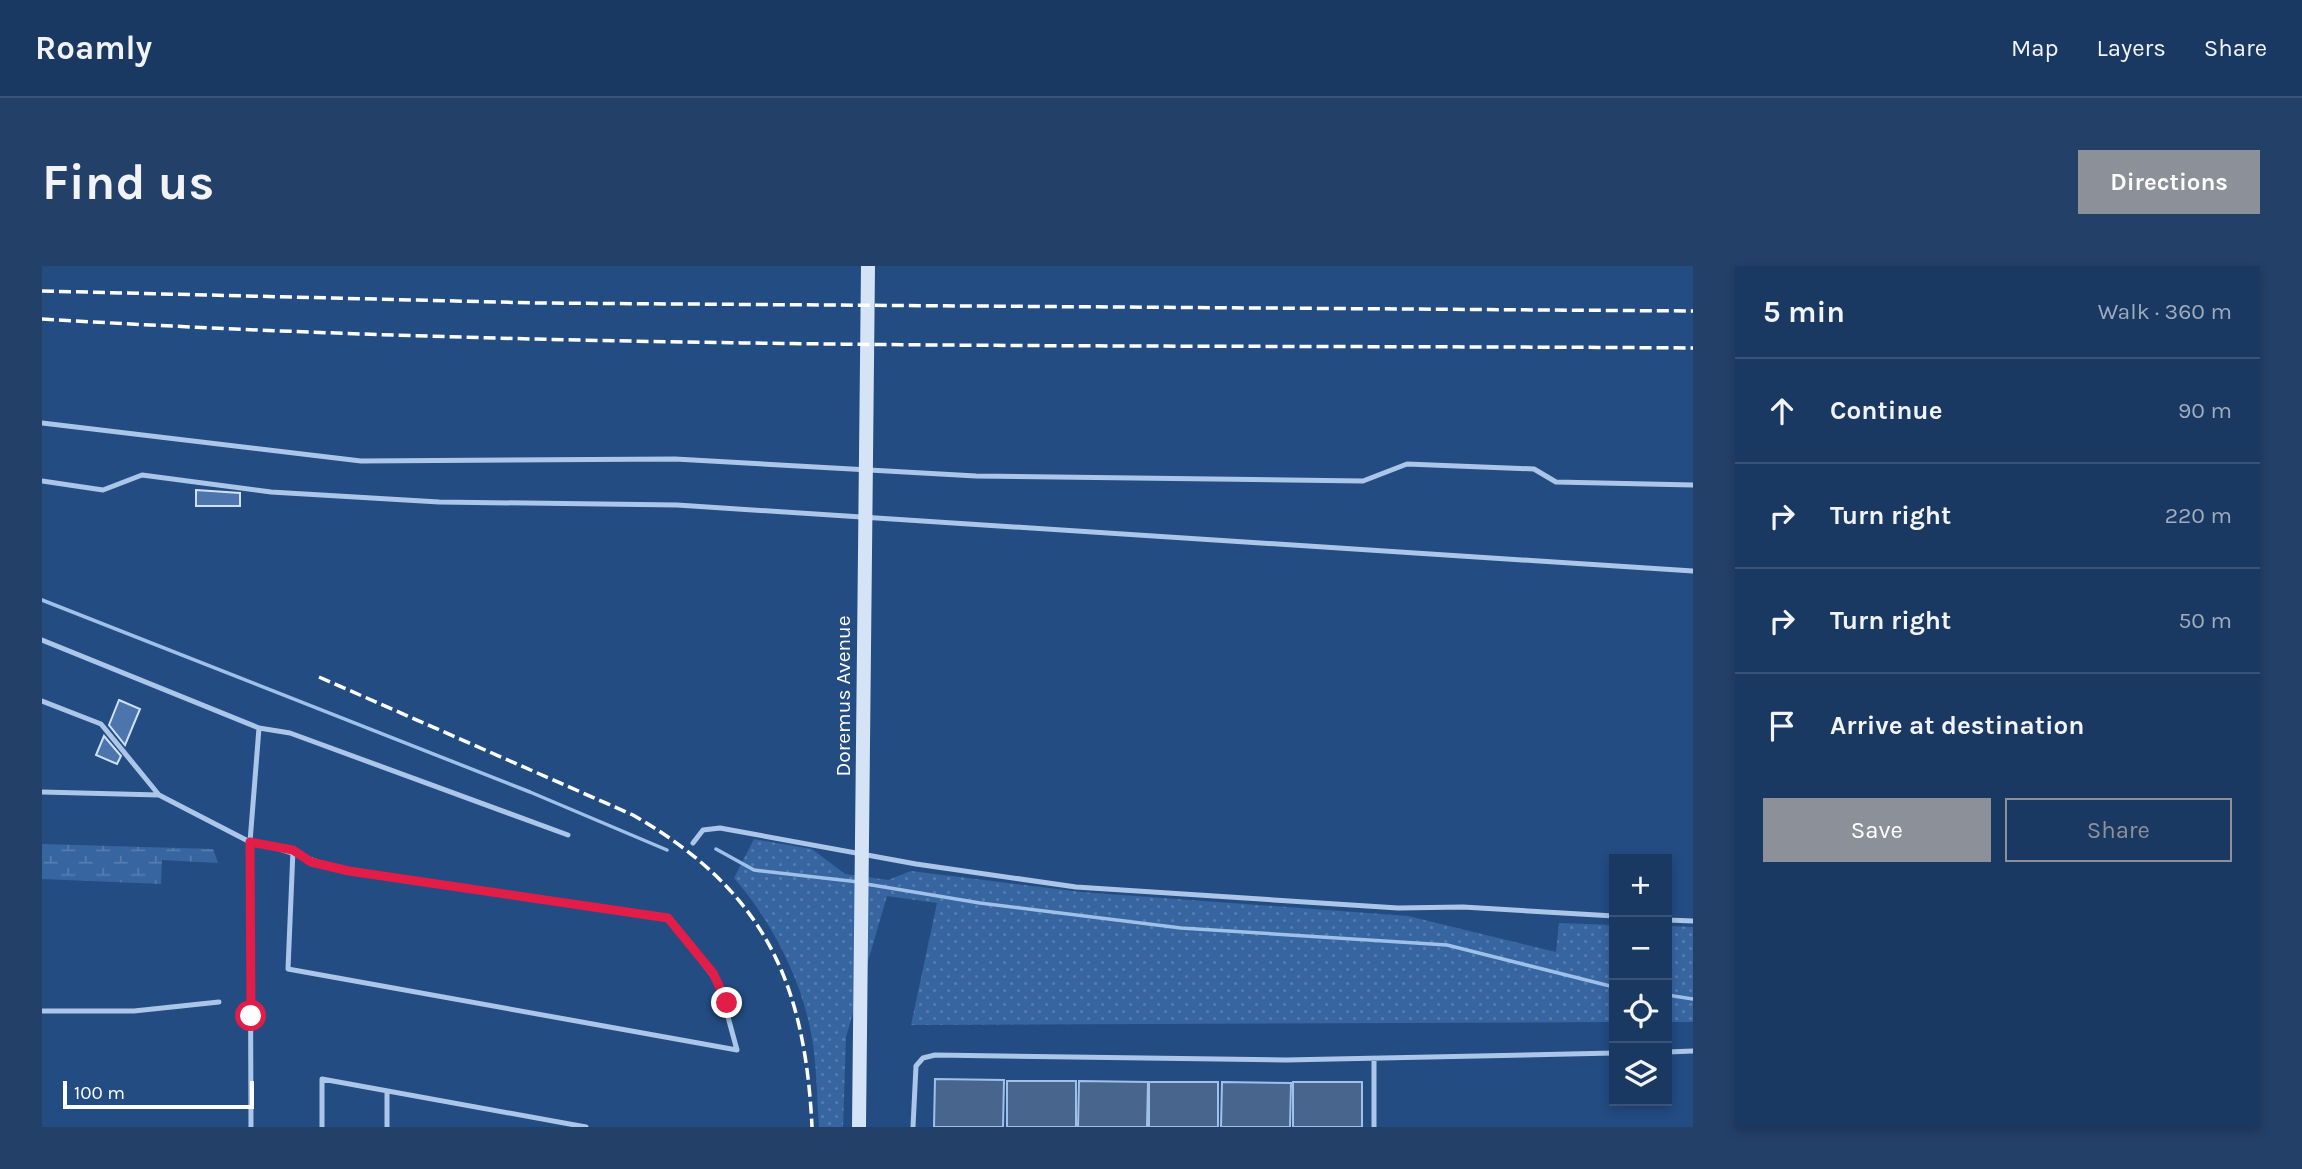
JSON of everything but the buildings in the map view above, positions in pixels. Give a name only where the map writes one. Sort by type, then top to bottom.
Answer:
[{"type":"main road","name":"Doremus Avenue","points":[[859,1127],[868,266]]},
{"type":"lane","points":[[42,423],[361,461],[675,459],[976,476],[1363,481],[1407,464],[1534,469],[1556,482],[1693,485]]},
{"type":"lane","points":[[42,481],[103,490],[142,475],[271,492],[439,502],[677,505],[1693,571]]},
{"type":"lane","points":[[42,640],[259,728],[289,733],[568,835]]},
{"type":"lane","points":[[42,701],[101,724],[159,795],[250,842],[293,850],[311,862],[349,871],[668,918],[719,984],[737,1049],[288,969],[293,850]]},
{"type":"lane","points":[[251,1127],[250,842],[259,728]]},
{"type":"lane","points":[[42,792],[159,795]]},
{"type":"lane","points":[[694,843],[703,830],[720,828],[916,864],[1076,887],[1398,908],[1463,906],[1609,916]]},
{"type":"lane","points":[[1672,920],[1693,921]]},
{"type":"lane","points":[[42,1011],[134,1011],[219,1002]]},
{"type":"lane","points":[[1672,1052],[1693,1052]]},
{"type":"lane","points":[[913,1127],[916,1066],[923,1058],[935,1055],[1374,1059],[1609,1054]]},
{"type":"lane","points":[[1374,1059],[1374,1127]]},
{"type":"lane","points":[[323,1127],[322,1079],[586,1127]]},
{"type":"lane","points":[[387,1091],[387,1127]]},
{"type":"green space","points":[[754,839],[812,849],[845,874],[888,880],[911,871],[1081,892],[1408,916],[1556,952],[1559,923],[1609,925],[1609,1022],[911,1025],[937,903],[887,896],[846,1037],[843,1127],[819,1127],[814,1052],[804,1005],[787,959],[775,937],[763,916],[734,878]]},
{"type":"green space","points":[[42,844],[213,849],[218,863],[162,860],[161,884],[42,879]]},
{"type":"green space","points":[[1672,926],[1693,927],[1693,1022],[1672,1022]]},
{"type":"shaded area","points":[[935,1079],[1004,1080],[1003,1127],[934,1127]]},
{"type":"shaded area","points":[[1007,1081],[1076,1081],[1076,1127],[1007,1127]]},
{"type":"shaded area","points":[[1079,1081],[1148,1082],[1147,1127],[1078,1127]]},
{"type":"shaded area","points":[[1149,1082],[1218,1082],[1218,1127],[1149,1127]]},
{"type":"shaded area","points":[[1222,1082],[1291,1083],[1290,1127],[1221,1127]]},
{"type":"shaded area","points":[[1293,1082],[1362,1082],[1362,1127],[1293,1127]]},
{"type":"waterway","points":[[42,600],[530,792],[667,850]]},
{"type":"waterway","points":[[716,849],[754,870],[859,882]]},
{"type":"waterway","points":[[866,884],[980,903],[1181,928],[1447,945],[1609,986]]},
{"type":"waterway","points":[[1672,996],[1693,999]]},
{"type":"railway","points":[[42,291],[538,303],[1693,311]]},
{"type":"railway","points":[[42,319],[248,330],[661,342],[1693,348]]},
{"type":"railway","points":[[319,677],[633,815],[678,844],[715,875],[745,908],[769,944],[787,983],[808,1074],[812,1127]]},
{"type":"route","points":[[251,1016],[250,842],[293,850],[311,862],[349,871],[668,918],[713,973],[727,1003]]}]
